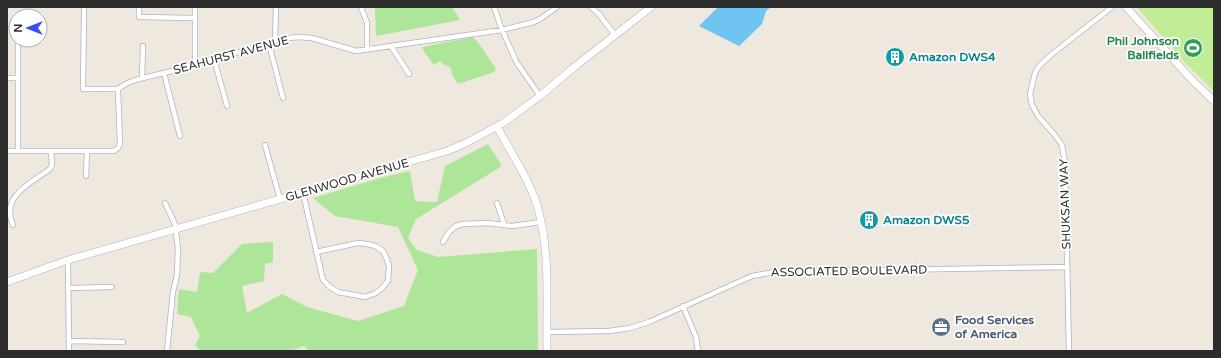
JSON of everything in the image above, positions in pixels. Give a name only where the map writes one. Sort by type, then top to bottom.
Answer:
[{"type":"street","points":[[139,7],[139,17],[195,18]]},
{"type":"street","points":[[194,64],[195,7]]},
{"type":"street","points":[[275,41],[276,7]]},
{"type":"street","points":[[360,7],[366,24],[366,49]]},
{"type":"street","points":[[494,7],[502,30],[517,63],[540,96]]},
{"type":"street","name":"SEAHURST AVENUE","points":[[118,89],[125,84],[142,78],[268,44],[281,39],[298,36],[312,38],[356,50],[392,46],[502,30],[534,22],[557,7]]},
{"type":"street","points":[[591,7],[598,13],[615,35]]},
{"type":"street","name":"GLENWOOD AVENUE","points":[[7,282],[68,260],[447,151],[466,143],[497,127],[540,96],[572,68],[651,7]]},
{"type":"street","name":"SHUKSAN WAY","points":[[1068,351],[1065,162],[1062,145],[1038,116],[1032,105],[1030,94],[1035,73],[1040,65],[1112,7]]},
{"type":"street","points":[[1126,7],[1192,80],[1214,101]]},
{"type":"street","points":[[7,151],[114,151],[118,148],[120,144],[118,89],[83,89],[84,9]]},
{"type":"street","points":[[268,44],[283,98]]},
{"type":"street","points":[[142,78],[143,46]]},
{"type":"street","points":[[392,46],[409,74]]},
{"type":"street","points":[[18,48],[18,151]]},
{"type":"street","points":[[214,58],[227,106]]},
{"type":"street","points":[[164,73],[180,136]]},
{"type":"street","points":[[7,78],[18,78]]},
{"type":"street","points":[[497,127],[532,192],[541,222],[545,244],[547,271],[547,351]]},
{"type":"street","points":[[265,145],[280,199]]},
{"type":"street","points":[[13,225],[10,217],[10,210],[13,200],[17,193],[24,187],[50,169],[52,165],[51,151]]},
{"type":"street","points":[[86,176],[87,151]]},
{"type":"street","points":[[303,193],[316,252],[323,280],[338,292],[365,297],[376,293],[388,281],[389,266],[386,257],[383,251],[375,246],[358,243],[316,252]]},
{"type":"street","points":[[165,203],[175,224],[178,249],[177,275],[173,292],[167,351]]},
{"type":"street","points":[[497,203],[504,224]]},
{"type":"street","points":[[443,242],[448,232],[456,226],[463,224],[488,223],[512,226],[541,222]]},
{"type":"street","points":[[68,260],[69,351]]},
{"type":"street","name":"ASSOCIATED BOULEVARD","points":[[546,332],[609,331],[630,328],[649,322],[752,276],[774,272],[1067,267]]},
{"type":"street","points":[[68,288],[112,287]]},
{"type":"street","points":[[684,306],[696,337],[698,351]]},
{"type":"street","points":[[68,341],[123,342]]},
{"type":"green space","points":[[375,7],[452,7],[460,20],[376,36]]},
{"type":"green space","name":"Phil Johnson Ballfields","points":[[1137,7],[1214,7],[1214,91],[1184,62]]},
{"type":"green space","points":[[473,37],[496,69],[494,72],[458,84],[452,75],[451,68],[440,61],[434,65],[422,47]]},
{"type":"green space","points":[[488,144],[502,166],[416,219],[408,238],[417,250],[438,257],[537,249],[538,351],[309,351],[304,346],[290,351],[201,351],[195,345],[200,336],[191,317],[177,314],[179,289],[197,292],[200,272],[213,273],[242,244],[273,242],[273,262],[265,264],[264,281],[242,286],[247,313],[282,294],[307,307],[358,321],[404,306],[418,270],[398,227],[335,216],[313,198],[380,178],[410,171],[415,201],[437,202],[445,166]]},
{"type":"water","points":[[718,7],[771,7],[766,11],[762,24],[739,46],[699,26]]},
{"type":"place","name":"Phil Johnson Ballfields","points":[[1193,48]]},
{"type":"place","name":"Amazon DWS4","points":[[895,57]]},
{"type":"place","name":"Amazon DWS5","points":[[869,220]]},
{"type":"place","name":"Food Services of America","points":[[941,327]]}]
